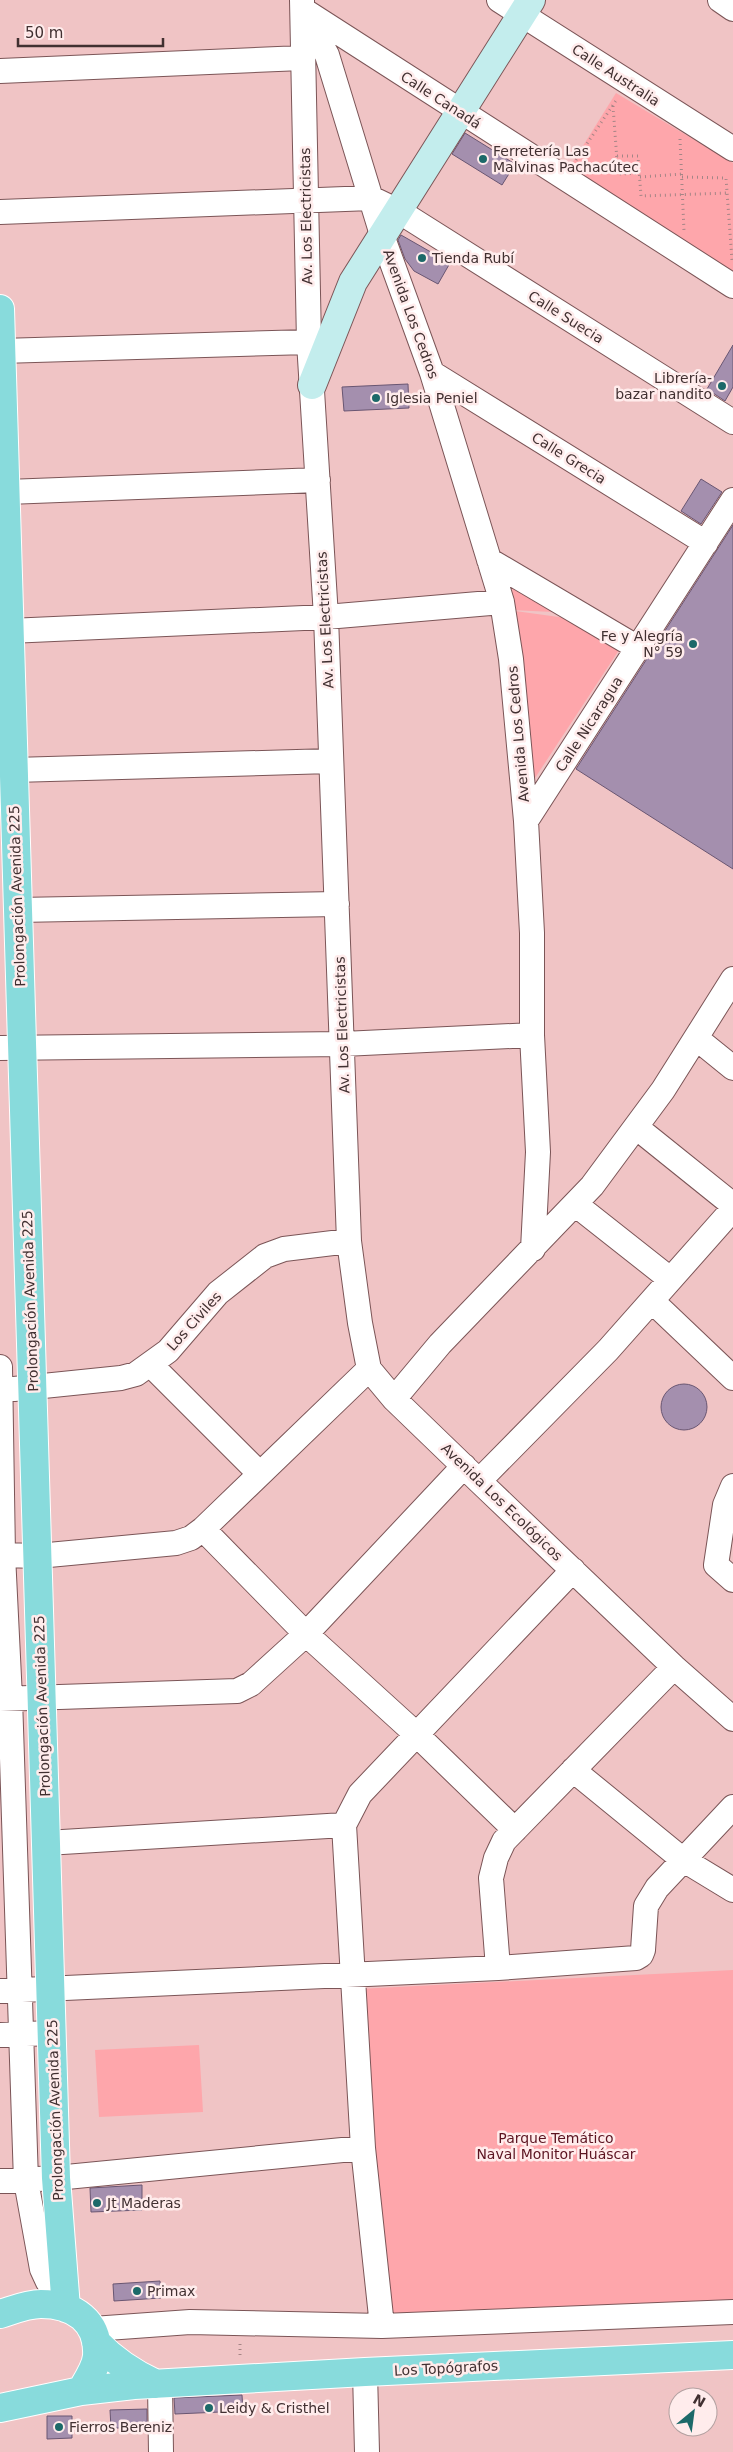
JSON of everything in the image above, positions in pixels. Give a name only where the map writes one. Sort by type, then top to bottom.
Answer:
[{"type":"main road","name":"Prolongación Avenida 225","points":[[0,309],[7,492],[9,631],[6,689],[14,770],[18,910],[11,1048],[32,1387],[56,2178],[65,2300]]},
{"type":"main road","points":[[0,2314],[65,2300]]},
{"type":"main road","name":"Los Topógrafos","points":[[65,2300],[81,2314],[114,2361],[136,2375],[160,2385]]},
{"type":"main road","points":[[81,2391],[97,2358],[94,2335]]},
{"type":"main road","name":"Los Topógrafos","points":[[0,2408],[81,2391],[125,2386],[365,2372],[733,2355]]},
{"type":"street","name":"Calle Australia","points":[[499,0],[527,7],[688,121],[733,149]]},
{"type":"street","points":[[720,0],[733,8]]},
{"type":"street","name":"Avenida Los Cedros","points":[[302,4],[327,55],[383,238],[432,373],[502,602],[511,659],[526,822],[532,934],[532,1035],[538,1152],[533,1249]]},
{"type":"street","name":"Av. Los Electricistas","points":[[302,4],[309,342],[326,617],[349,1241]]},
{"type":"street","name":"Calle Canadá","points":[[302,4],[461,113],[733,286]]},
{"type":"street","name":"Avenida Los Cedros","points":[[312,385],[353,282],[400,212],[527,7]]},
{"type":"street","points":[[0,71],[302,58]]},
{"type":"street","points":[[0,212],[371,198]]},
{"type":"street","name":"Calle Suecia","points":[[371,198],[400,212],[733,422]]},
{"type":"street","points":[[2,351],[309,342]]},
{"type":"street","name":"Calle Grecia","points":[[432,373],[706,543]]},
{"type":"street","points":[[7,492],[318,480]]},
{"type":"street","name":"Calle Nicaragua","points":[[526,822],[733,500]]},
{"type":"street","points":[[489,560],[638,648]]},
{"type":"street","points":[[9,631],[326,617],[502,602]]},
{"type":"street","points":[[14,770],[331,761]]},
{"type":"street","points":[[18,910],[337,904]]},
{"type":"street","points":[[394,1399],[440,1344],[592,1186],[664,1090],[733,979]]},
{"type":"street","points":[[11,1048],[343,1044],[532,1035]]},
{"type":"street","points":[[696,1038],[733,1068]]},
{"type":"street","points":[[636,1127],[733,1205]]},
{"type":"street","points":[[575,1204],[670,1279]]},
{"type":"street","points":[[5,1699],[237,1691],[251,1684],[306,1634],[471,1473],[608,1350],[733,1209]]},
{"type":"street","name":"Los Civiles","points":[[0,1382],[32,1387],[121,1378],[136,1374],[168,1351],[218,1293],[265,1256],[284,1249],[349,1241]]},
{"type":"street","name":"Avenida Los Ecológicos","points":[[349,1241],[360,1322],[369,1369],[394,1399],[572,1570],[733,1719]]},
{"type":"street","points":[[652,1301],[733,1378]]},
{"type":"street","points":[[151,1365],[260,1474]]},
{"type":"street","points":[[1,1555],[38,1556],[176,1543],[191,1538],[203,1529],[369,1369]]},
{"type":"street","name":"Prolongación Avenida 225","points":[[0,1382],[1,1555],[10,2034],[26,2181],[42,2269],[48,2282],[65,2300]]},
{"type":"street","points":[[733,1486],[725,1505],[716,1565],[733,1580]]},
{"type":"street","points":[[203,1529],[306,1634],[416,1734],[515,1830]]},
{"type":"street","points":[[382,2326],[363,2148],[344,1825],[360,1794],[572,1570]]},
{"type":"street","points":[[498,1968],[491,1878],[504,1841],[674,1666]]},
{"type":"street","points":[[573,1770],[682,1859],[733,1890]]},
{"type":"street","points":[[10,1991],[498,1968],[636,1958],[641,1955],[646,1906],[656,1888],[733,1807]]},
{"type":"street","points":[[46,1843],[344,1825]]},
{"type":"street","points":[[10,2034],[52,2033]]},
{"type":"street","points":[[0,2181],[26,2181],[363,2148]]},
{"type":"street","points":[[94,2335],[190,2322],[382,2326],[682,2316],[733,2312]]},
{"type":"street","points":[[365,2372],[367,2452]]},
{"type":"street","points":[[160,2385],[161,2452]]},
{"type":"path","points":[[613,105],[618,174],[726,178],[731,207],[733,268]]},
{"type":"path","points":[[679,252],[685,242],[680,136],[688,121]]},
{"type":"path","points":[[617,156],[638,156],[642,196],[683,193],[728,193]]},
{"type":"path","points":[[239,2323],[241,2380]]},
{"type":"green space","points":[[616,93],[733,163],[733,275],[566,173]]},
{"type":"green space","points":[[513,582],[574,613],[511,610]]},
{"type":"green space","points":[[515,611],[588,621],[623,644],[533,781]]},
{"type":"green space","name":"Parque Temático Naval Monitor Huáscar","points":[[733,1970],[733,2305],[389,2316],[358,1989]]},
{"type":"green space","points":[[199,2045],[203,2112],[99,2117],[95,2050]]},
{"type":"building","name":"Ferretería Las Malvinas Pachacútec","points":[[465,133],[515,164],[502,185],[452,154]]},
{"type":"building","name":"Tienda Rubí","points":[[401,235],[450,263],[438,284],[414,271],[405,259],[398,240]]},
{"type":"building","points":[[733,345],[733,387],[725,401],[707,389]]},
{"type":"building","name":"Iglesia Peniel","points":[[408,384],[409,408],[344,411],[342,387]]},
{"type":"building","points":[[701,479],[722,492],[701,524],[681,511]]},
{"type":"building","name":"Fe y Alegría N° 59","points":[[733,525],[733,869],[576,769]]},
{"type":"building","points":[[689,1384],[701,1390],[706,1398],[706,1416],[701,1424],[693,1429],[679,1430],[667,1424],[662,1416],[661,1402],[667,1390],[675,1385]]},
{"type":"building","points":[[142,2185],[142,2210],[91,2212],[90,2188]]},
{"type":"building","name":"Primax","points":[[160,2281],[161,2298],[114,2301],[113,2284]]},
{"type":"building","points":[[242,2395],[243,2411],[175,2414],[174,2398]]},
{"type":"building","points":[[147,2409],[147,2428],[111,2428],[110,2410]]},
{"type":"building","name":"Fierros Bereniz","points":[[47,2416],[72,2416],[72,2438],[47,2439]]},
{"type":"place","name":"Ferretería Las Malvinas Pachacútec","points":[[483,159]]},
{"type":"place","name":"Tienda Rubí","points":[[422,258]]},
{"type":"place","name":"Librería- bazar nandito","points":[[722,386]]},
{"type":"place","name":"Iglesia Peniel","points":[[376,398]]},
{"type":"place","name":"Fe y Alegría N° 59","points":[[693,644]]},
{"type":"place","name":"Jt Maderas","points":[[97,2203]]},
{"type":"place","name":"Primax","points":[[137,2291]]},
{"type":"place","name":"Leidy & Cristhel","points":[[209,2408]]},
{"type":"place","name":"Fierros Bereniz","points":[[59,2427]]}]
